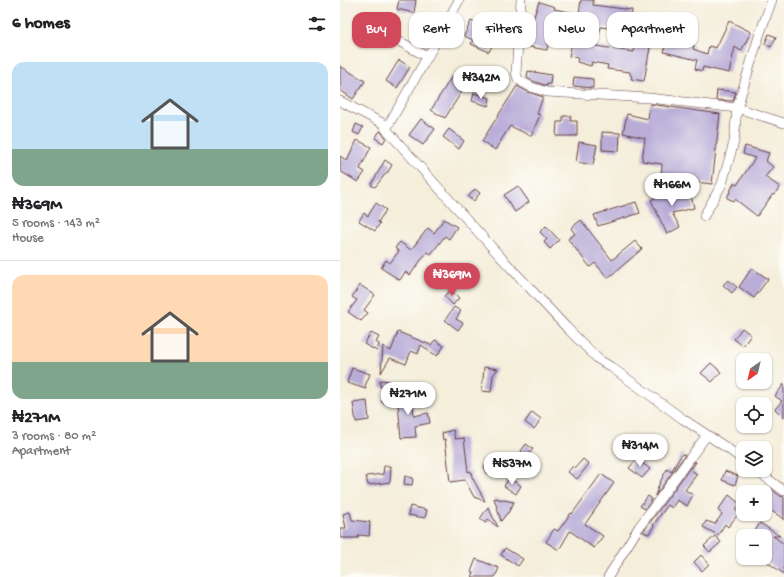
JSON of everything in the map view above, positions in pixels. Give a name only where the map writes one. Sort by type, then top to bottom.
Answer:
[{"type":"street","points":[[386,129],[459,0]]},
{"type":"street","points":[[521,0],[516,74],[518,78],[526,85],[547,92],[649,98],[737,108],[784,123]]},
{"type":"street","points":[[704,216],[722,184],[734,142],[737,108],[759,36],[772,0]]},
{"type":"street","points":[[401,42],[428,57]]},
{"type":"street","points":[[340,101],[384,124],[386,129],[497,253],[598,359],[736,455]]},
{"type":"street","points":[[608,577],[639,527],[707,435]]},
{"type":"street","points":[[765,477],[784,491]]},
{"type":"building","points":[[399,0],[416,0],[414,12],[397,9]]},
{"type":"building","points":[[581,0],[593,0],[593,5],[632,10],[632,12],[607,12],[607,28],[601,27],[599,35],[599,12],[579,12]]},
{"type":"building","points":[[539,2],[555,7],[554,9],[569,12],[544,12],[544,48],[547,48],[547,50],[536,48],[536,12]]},
{"type":"building","points":[[471,21],[472,21],[472,40],[464,36]]},
{"type":"building","points":[[729,21],[751,32],[741,51],[735,47],[729,73],[703,67],[702,71],[695,69],[697,60],[664,52],[665,48],[693,48],[707,54],[709,46],[716,48]]},
{"type":"building","points":[[769,34],[776,37],[771,47],[765,44]]},
{"type":"building","points":[[599,46],[634,52],[635,48],[650,48],[644,81],[631,79],[632,76],[630,75],[630,72],[607,69],[608,65],[592,62],[591,66],[577,62],[578,58],[569,56],[571,48],[599,48]]},
{"type":"building","points":[[480,48],[491,48],[489,52]]},
{"type":"building","points":[[399,60],[410,67],[397,88],[386,81]]},
{"type":"building","points":[[340,66],[365,81],[353,99],[340,90]]},
{"type":"building","points":[[528,71],[551,75],[550,84],[547,84],[547,86],[527,78]]},
{"type":"building","points":[[452,76],[466,85],[445,118],[431,110]]},
{"type":"building","points":[[574,77],[593,79],[593,88],[573,86]]},
{"type":"building","points":[[517,86],[528,92],[543,97],[537,114],[540,115],[531,136],[510,126],[495,150],[482,141]]},
{"type":"building","points":[[717,90],[736,92],[733,101],[716,100]]},
{"type":"building","points":[[474,93],[490,98],[488,106],[472,101]]},
{"type":"building","points":[[650,104],[720,114],[712,184],[661,178],[662,164],[642,161],[645,138],[623,133],[627,114],[648,119]]},
{"type":"building","points":[[563,116],[571,116],[570,121],[577,121],[577,136],[556,136],[557,122],[563,122]]},
{"type":"building","points":[[421,119],[435,129],[423,145],[409,135]]},
{"type":"building","points":[[356,124],[363,127],[359,135],[353,132]]},
{"type":"building","points":[[449,129],[464,141],[459,149],[443,137]]},
{"type":"building","points":[[380,131],[386,138],[383,143],[375,138]]},
{"type":"building","points":[[602,132],[620,133],[619,151],[602,150]]},
{"type":"building","points":[[357,140],[371,147],[360,169],[365,172],[358,182],[340,171],[340,156],[347,161]]},
{"type":"building","points":[[579,142],[597,145],[593,165],[576,162]]},
{"type":"building","points":[[745,146],[769,153],[766,161],[773,167],[765,177],[780,187],[757,216],[735,199],[734,201],[727,198],[734,183],[737,185],[755,158],[743,154]]},
{"type":"building","points":[[385,160],[392,165],[375,187],[371,185]]},
{"type":"building","points":[[518,186],[529,202],[515,212],[504,195]]},
{"type":"building","points":[[689,188],[694,208],[672,213],[680,227],[667,234],[651,200],[663,194]]},
{"type":"building","points":[[475,189],[480,193],[474,201],[468,197]]},
{"type":"building","points":[[636,202],[640,213],[598,226],[594,215]]},
{"type":"building","points":[[376,203],[386,210],[378,222],[380,223],[375,231],[359,221],[364,213],[368,216]]},
{"type":"building","points":[[444,219],[457,227],[449,239],[445,236],[431,254],[427,252],[410,275],[405,272],[400,280],[381,268],[386,260],[390,263],[399,251],[395,248],[400,242],[411,250],[428,228],[434,233]]},
{"type":"building","points":[[581,220],[612,260],[635,241],[642,249],[608,278],[595,263],[590,267],[568,239],[575,234],[571,228]]},
{"type":"building","points":[[546,226],[559,240],[550,249],[544,242],[547,239],[540,232]]},
{"type":"building","points":[[752,268],[768,279],[754,298],[739,287]]},
{"type":"building","points":[[728,280],[737,287],[732,293],[723,285]]},
{"type":"building","points":[[360,285],[375,295],[364,310],[368,313],[361,321],[348,312],[357,300],[352,297]]},
{"type":"building","points":[[451,290],[459,298],[453,305],[444,296]]},
{"type":"building","points":[[454,307],[461,311],[456,319],[463,323],[458,330],[445,320]]},
{"type":"building","points":[[742,328],[751,335],[743,346],[734,339]]},
{"type":"building","points":[[398,332],[431,345],[435,340],[444,346],[437,356],[421,345],[418,354],[411,351],[406,364],[390,358],[381,373],[383,346],[391,351]]},
{"type":"building","points":[[371,333],[379,337],[376,342],[379,344],[377,351],[364,344]]},
{"type":"building","points":[[711,363],[721,372],[712,382],[701,373]]},
{"type":"building","points":[[484,367],[498,369],[493,375],[491,392],[482,391]]},
{"type":"building","points":[[352,368],[370,374],[365,386],[366,389],[347,383]]},
{"type":"building","points":[[380,380],[397,383],[396,389],[380,387]]},
{"type":"building","points":[[784,384],[784,418],[775,409],[782,401],[775,396]]},
{"type":"building","points":[[412,396],[414,416],[428,413],[430,423],[415,426],[416,437],[401,438],[398,404],[382,402],[382,400]]},
{"type":"building","points":[[367,401],[369,420],[356,422],[353,403]]},
{"type":"building","points":[[532,412],[541,419],[534,429],[525,422]]},
{"type":"building","points":[[453,430],[455,439],[464,438],[468,472],[471,471],[472,477],[485,501],[474,497],[465,480],[450,482],[445,439],[443,440],[442,433]]},
{"type":"building","points":[[526,444],[533,449],[527,456],[521,451]]},
{"type":"building","points":[[682,454],[685,455],[655,496],[667,469],[671,472]]},
{"type":"building","points":[[583,459],[589,464],[577,479],[568,472],[573,466],[575,468]]},
{"type":"building","points":[[637,459],[650,469],[642,478],[629,468]]},
{"type":"building","points":[[500,461],[503,469],[487,474],[484,466]]},
{"type":"building","points":[[695,461],[696,462],[691,470],[697,474],[685,490],[693,495],[687,506],[677,500],[672,508],[668,505],[653,525],[654,526],[649,534],[643,532]]},
{"type":"building","points":[[384,466],[391,466],[390,482],[368,485],[366,476],[383,474]]},
{"type":"building","points":[[725,471],[738,477],[735,485],[722,480]]},
{"type":"building","points":[[601,474],[614,483],[585,524],[603,536],[594,548],[570,531],[559,550],[546,542],[554,529],[558,531],[571,513],[572,514]]},
{"type":"building","points":[[405,476],[413,478],[412,485],[404,484]]},
{"type":"building","points":[[509,478],[521,486],[516,494],[504,486]]},
{"type":"building","points":[[772,490],[780,496],[784,497],[784,520],[772,511]]},
{"type":"building","points":[[729,495],[736,501],[736,517],[728,527],[725,524],[718,535],[703,527],[706,521],[715,524],[722,514],[718,510]]},
{"type":"building","points":[[648,496],[652,499],[645,509],[640,506]]},
{"type":"building","points":[[494,498],[514,502],[508,513],[501,521]]},
{"type":"building","points":[[410,506],[427,510],[425,518],[408,515]]},
{"type":"building","points":[[488,507],[498,527],[488,519],[486,523],[480,519]]},
{"type":"building","points":[[350,512],[352,520],[370,522],[369,536],[359,535],[358,538],[340,538],[340,528],[346,528],[343,514]]},
{"type":"building","points":[[760,523],[769,529],[756,529]]},
{"type":"building","points":[[772,531],[780,536],[773,536],[784,544],[784,574],[771,565]]},
{"type":"building","points":[[715,536],[721,542],[710,552],[704,546]]},
{"type":"building","points":[[505,548],[523,559],[518,566],[501,555]]},
{"type":"building","points":[[701,555],[709,564],[702,571],[694,562]]},
{"type":"building","points":[[476,559],[499,568],[495,577],[472,577],[474,573],[471,572]]}]
